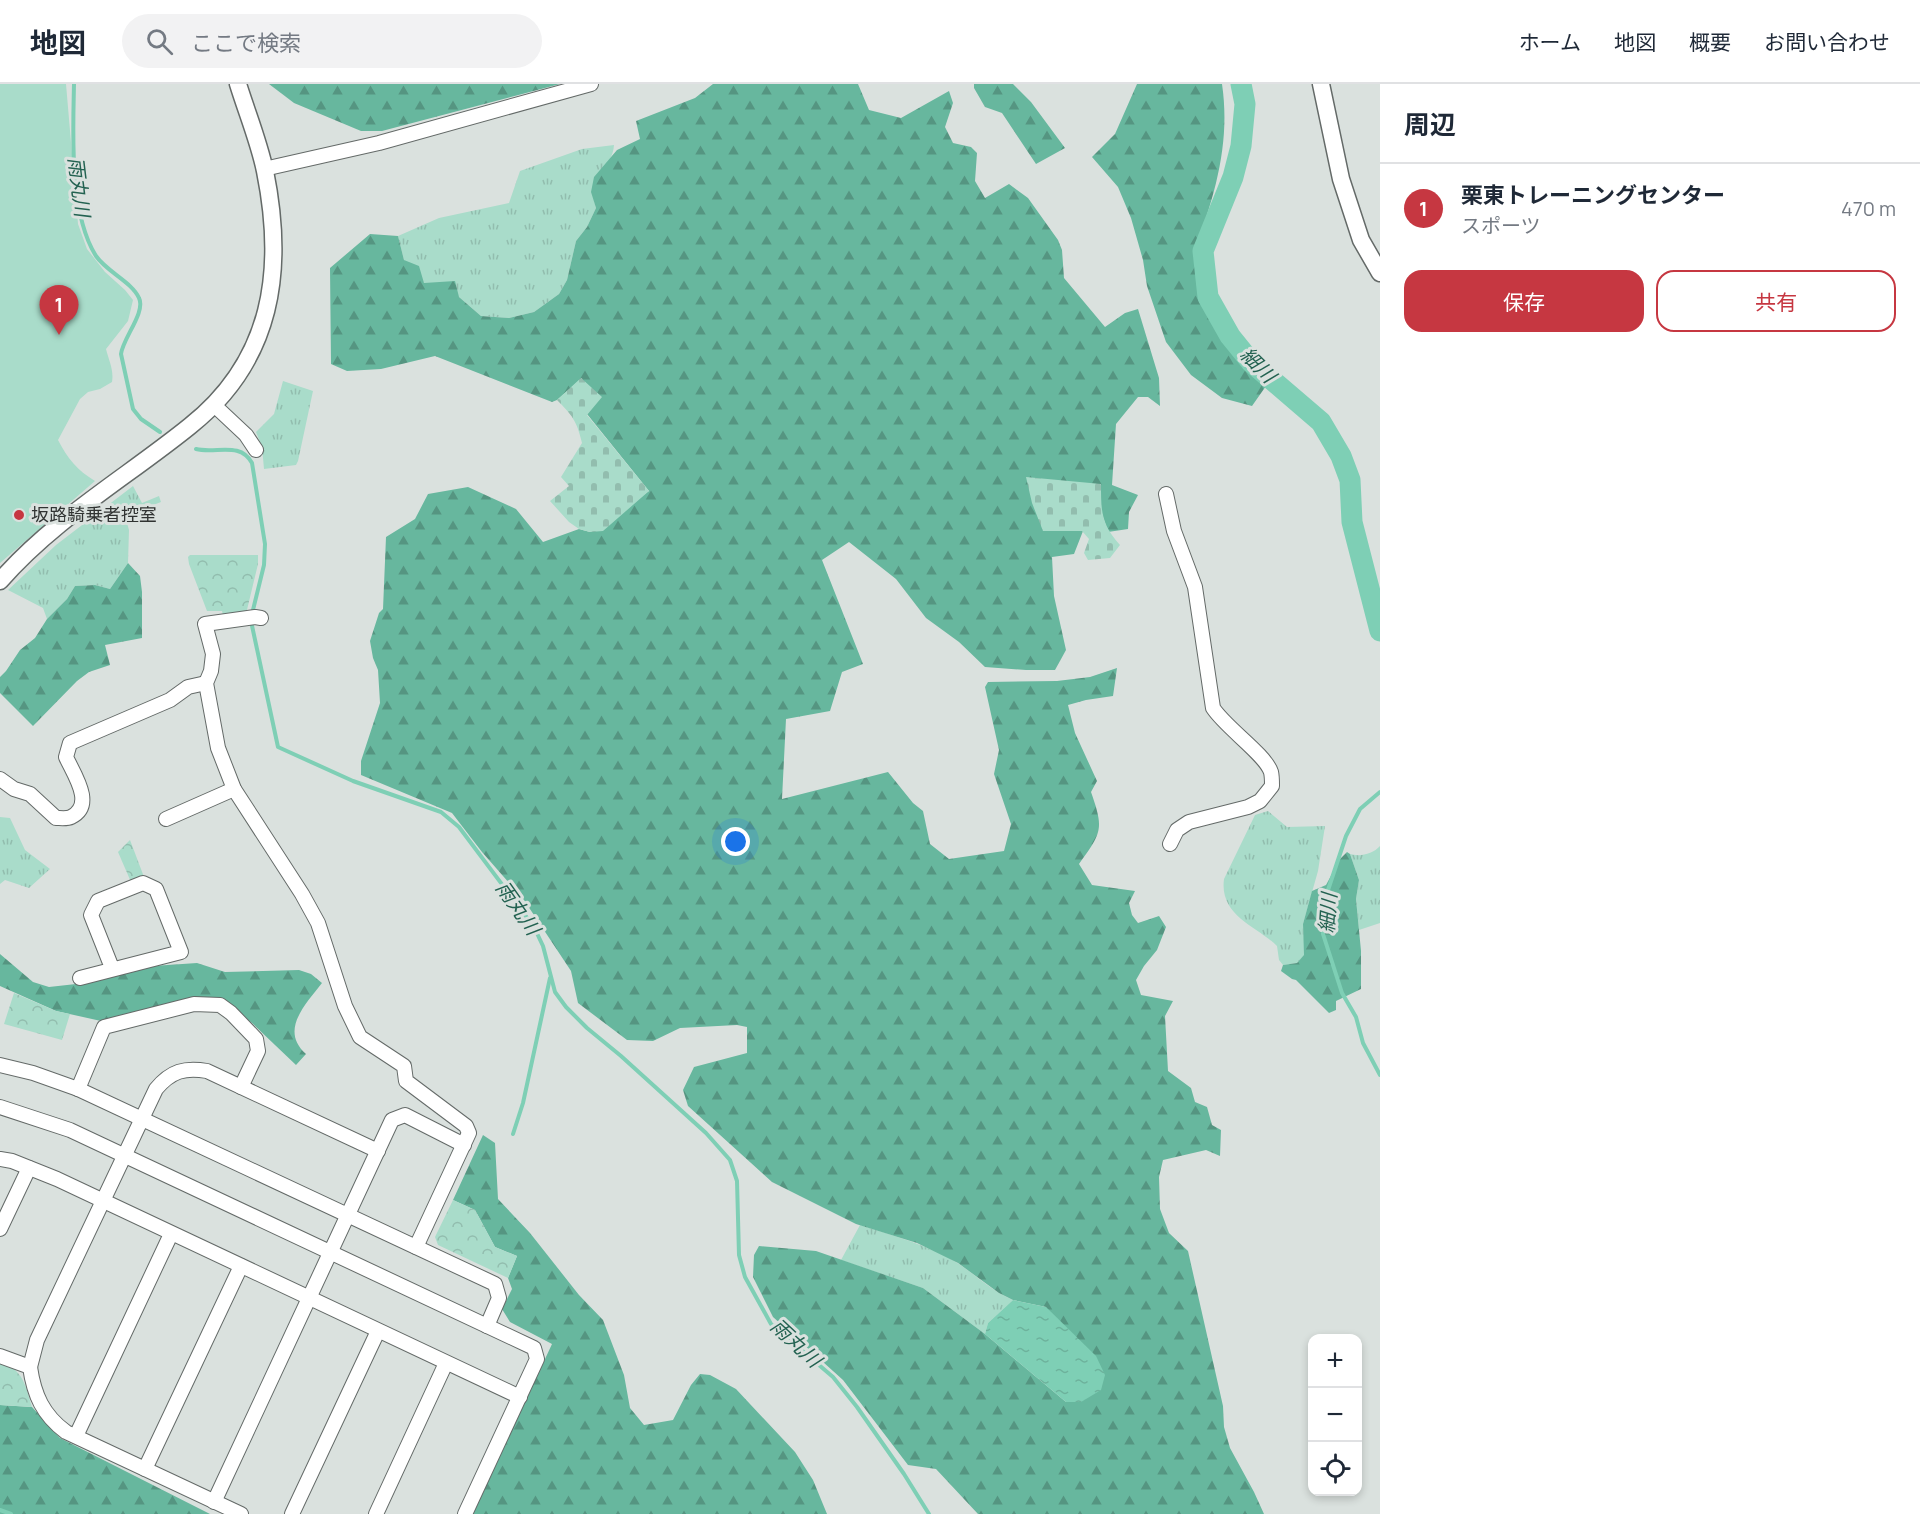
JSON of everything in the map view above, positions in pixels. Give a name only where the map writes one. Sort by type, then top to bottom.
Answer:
[{"type":"main road","points":[[0,581],[63,522],[190,426],[214,405],[248,360],[256,345],[271,300],[274,248],[272,210],[264,169],[238,84]]},
{"type":"main road","points":[[1321,84],[1341,179],[1361,240],[1380,273]]},
{"type":"street","points":[[264,169],[379,143],[591,84]]},
{"type":"street","points":[[214,405],[246,435],[256,450]]},
{"type":"street","points":[[1166,494],[1174,531],[1195,587],[1213,708],[1220,718],[1263,760],[1271,773],[1272,786],[1260,801],[1248,807],[1189,822],[1177,830],[1170,844]]},
{"type":"street","points":[[254,618],[205,624],[213,654],[211,671],[206,683],[218,748],[234,789],[302,894],[318,923],[345,1006],[360,1037],[404,1066],[406,1081],[466,1126],[469,1133],[416,1247]]},
{"type":"street","points":[[0,779],[14,789],[30,794],[56,818],[70,817],[80,809],[83,794],[66,757],[70,743],[170,700],[188,687],[206,683]]},
{"type":"street","points":[[166,819],[234,789]]},
{"type":"street","points":[[80,978],[181,952],[156,889],[143,883],[98,901],[91,915],[112,968]]},
{"type":"street","points":[[78,1089],[104,1027],[194,1004],[220,1005],[256,1039],[258,1052],[241,1087]]},
{"type":"street","points":[[0,1065],[33,1073],[78,1089],[495,1284],[499,1298],[487,1326]]},
{"type":"street","points":[[241,1514],[53,1423],[38,1401],[32,1383],[30,1367],[37,1340],[156,1089],[164,1080],[193,1068],[207,1071],[378,1151]]},
{"type":"street","points":[[0,1107],[70,1130],[534,1348],[537,1359],[465,1514]]},
{"type":"street","points":[[214,1502],[392,1120],[405,1115],[464,1144]]},
{"type":"street","points":[[0,1158],[29,1168],[103,1202],[520,1397]]},
{"type":"street","points":[[0,1229],[29,1168]]},
{"type":"street","points":[[76,1436],[171,1234]]},
{"type":"street","points":[[146,1469],[241,1266]]},
{"type":"street","points":[[292,1514],[378,1331]]},
{"type":"street","points":[[0,1356],[30,1367]]},
{"type":"street","points":[[376,1514],[446,1363]]},
{"type":"green space","points":[[0,84],[66,84],[78,224],[87,249],[105,272],[133,300],[128,321],[106,349],[112,369],[112,382],[100,389],[88,392],[80,399],[58,440],[73,464],[95,481],[0,563]]},
{"type":"green space","points":[[269,84],[560,84],[382,131],[361,131],[294,103]]},
{"type":"green space","points":[[713,84],[858,84],[869,110],[901,118],[949,91],[953,103],[945,127],[953,143],[971,147],[977,153],[975,181],[985,198],[1009,184],[1028,198],[1058,240],[1062,250],[1064,278],[1105,327],[1125,313],[1138,309],[1159,378],[1160,406],[1148,397],[1138,397],[1116,424],[1112,485],[1138,495],[1129,512],[1128,529],[1108,532],[1101,511],[1083,531],[1074,554],[1052,557],[1054,596],[1066,650],[1055,670],[985,667],[959,642],[926,618],[896,579],[849,542],[822,560],[863,664],[842,672],[830,711],[786,719],[782,799],[888,772],[913,803],[923,811],[930,844],[949,859],[1004,851],[1011,824],[994,774],[999,750],[985,687],[988,682],[1057,681],[1090,677],[1117,668],[1113,696],[1068,705],[1075,733],[1097,781],[1091,792],[1098,814],[1098,830],[1079,864],[1092,885],[1135,891],[1129,903],[1132,915],[1138,923],[1159,916],[1166,927],[1157,950],[1136,980],[1141,995],[1173,1001],[1165,1016],[1168,1071],[1191,1088],[1195,1102],[1207,1107],[1212,1125],[1221,1130],[1220,1156],[1206,1150],[1163,1160],[1159,1177],[1160,1209],[1169,1233],[1188,1251],[1223,1406],[1224,1427],[1230,1448],[1264,1514],[978,1514],[936,1469],[908,1465],[843,1380],[773,1317],[753,1277],[754,1255],[759,1246],[816,1251],[923,1288],[985,1334],[1066,1402],[1046,1307],[1013,1300],[999,1293],[958,1263],[917,1243],[856,1224],[772,1182],[688,1106],[683,1090],[694,1067],[747,1053],[747,1027],[737,1025],[680,1028],[653,1041],[627,1040],[578,1003],[571,971],[524,900],[452,813],[361,775],[361,761],[380,703],[378,670],[370,641],[379,613],[383,609],[386,537],[415,519],[428,494],[468,487],[516,509],[543,542],[579,529],[590,532],[649,491],[587,414],[582,378],[552,402],[435,356],[381,369],[347,371],[331,364],[330,268],[370,234],[398,236],[404,260],[419,266],[424,283],[455,281],[459,297],[481,316],[509,318],[534,312],[559,294],[567,280],[576,241],[587,227],[596,208],[591,192],[594,177],[617,150],[640,139],[636,121],[695,98]]},
{"type":"green space","points":[[974,84],[1013,84],[1031,102],[1065,148],[1036,164],[1002,113],[985,107]]},
{"type":"green space","points":[[1137,84],[1222,84],[1223,146],[1199,247],[1197,286],[1200,298],[1215,325],[1236,353],[1266,386],[1252,406],[1222,398],[1191,375],[1166,342],[1147,286],[1143,260],[1131,218],[1118,187],[1092,157],[1115,134]]},
{"type":"green space","points":[[614,145],[609,161],[593,184],[596,208],[587,227],[576,241],[567,280],[559,294],[534,312],[509,318],[481,316],[459,297],[424,283],[404,260],[398,236],[439,218],[509,203],[520,171],[582,149]]},
{"type":"green space","points":[[581,378],[602,397],[587,415],[649,491],[603,531],[590,532],[579,529],[569,522],[550,501],[569,486],[561,477],[582,443],[573,419],[557,400]]},
{"type":"green space","points":[[283,381],[313,391],[298,461],[296,465],[264,469],[262,447],[256,432],[274,414]]},
{"type":"green space","points":[[1026,477],[1101,484],[1103,517],[1120,545],[1110,558],[1088,560],[1084,553],[1089,539],[1082,531],[1043,531],[1032,503]]},
{"type":"green space","points":[[133,486],[142,503],[159,496],[161,502],[125,516],[129,530],[128,563],[110,589],[95,585],[75,586],[67,599],[47,619],[43,608],[8,590],[56,545]]},
{"type":"green space","points":[[190,555],[258,555],[246,614],[223,615],[222,611],[207,611],[189,564]]},
{"type":"green space","points":[[128,563],[140,576],[142,638],[105,645],[110,665],[89,672],[77,681],[33,726],[0,693],[0,677],[20,650],[35,638],[47,619],[67,599],[75,586],[95,585],[110,589]]},
{"type":"green space","points":[[1268,811],[1287,827],[1325,826],[1318,871],[1303,924],[1305,955],[1297,963],[1283,965],[1279,960],[1277,946],[1233,911],[1224,892],[1224,879],[1255,815]]},
{"type":"green space","points":[[0,817],[10,818],[25,850],[50,869],[29,888],[5,880],[0,884]]},
{"type":"green space","points":[[130,840],[144,877],[131,882],[118,852]]},
{"type":"green space","points":[[1380,846],[1380,923],[1359,930],[1356,899],[1359,880],[1350,854],[1366,854]]},
{"type":"green space","points":[[1347,852],[1350,854],[1359,880],[1356,899],[1361,951],[1361,989],[1336,1001],[1336,1010],[1329,1013],[1296,980],[1281,971],[1283,965],[1297,963],[1304,955],[1303,924],[1312,891],[1326,885],[1340,859]]},
{"type":"green space","points":[[0,954],[33,982],[49,987],[85,983],[153,966],[197,963],[225,972],[299,970],[311,974],[322,983],[298,1017],[295,1036],[298,1045],[306,1054],[296,1065],[252,1023],[221,1000],[206,997],[190,999],[101,1021],[56,1011],[0,986]]},
{"type":"green space","points":[[14,993],[56,1011],[70,1014],[62,1040],[4,1024]]},
{"type":"green space","points":[[483,1135],[495,1143],[498,1199],[530,1233],[579,1295],[603,1320],[624,1375],[630,1408],[644,1425],[673,1420],[691,1385],[700,1374],[710,1375],[736,1389],[795,1452],[813,1480],[827,1514],[473,1514],[552,1344],[510,1322],[502,1309],[512,1289],[508,1278],[517,1256],[495,1247],[475,1210],[453,1200]]},
{"type":"green space","points":[[453,1200],[475,1210],[495,1247],[517,1256],[508,1278],[438,1245],[435,1237]]},
{"type":"green space","points":[[860,1225],[936,1251],[1013,1300],[988,1323],[985,1334],[923,1288],[841,1260]]},
{"type":"green space","points":[[0,1362],[19,1374],[32,1407],[0,1405]]},
{"type":"green space","points":[[0,1405],[32,1407],[60,1438],[210,1514],[0,1514]]},
{"type":"water","points":[[1013,1300],[1046,1307],[1096,1356],[1105,1375],[1101,1390],[1081,1402],[1066,1402],[985,1334],[988,1323]]},
{"type":"waterway","name":"雨丸川","points":[[74,84],[74,173],[81,218],[96,256],[131,287],[139,298],[137,318],[121,354],[133,409],[141,419],[160,432]]},
{"type":"waterway","name":"細川","points":[[1241,84],[1245,104],[1241,146],[1233,177],[1203,251],[1208,297],[1230,336],[1251,362],[1321,422],[1341,456],[1350,480],[1352,522],[1380,631]]},
{"type":"waterway","name":"雨丸川","points":[[196,449],[234,450],[247,456],[252,463],[265,544],[264,565],[252,614]]},
{"type":"waterway","name":"雨丸川","points":[[251,621],[278,747],[353,781],[441,812],[459,827],[534,927],[543,946],[555,992],[566,1007],[706,1133],[730,1160],[737,1181],[739,1255],[745,1277],[771,1324],[833,1377],[904,1474],[929,1514]]},
{"type":"waterway","name":"細川","points":[[1380,792],[1360,809],[1346,836],[1326,896],[1323,934],[1342,993],[1356,1017],[1363,1043],[1380,1075]]},
{"type":"waterway","points":[[513,1134],[523,1103],[550,978]]},
{"type":"waterway","points":[[0,1510],[11,1514]]},
{"type":"place","name":"栗東トレーニングセンター","points":[[59,335]]},
{"type":"place","name":"坂路騎乗者控室","points":[[19,515]]}]
